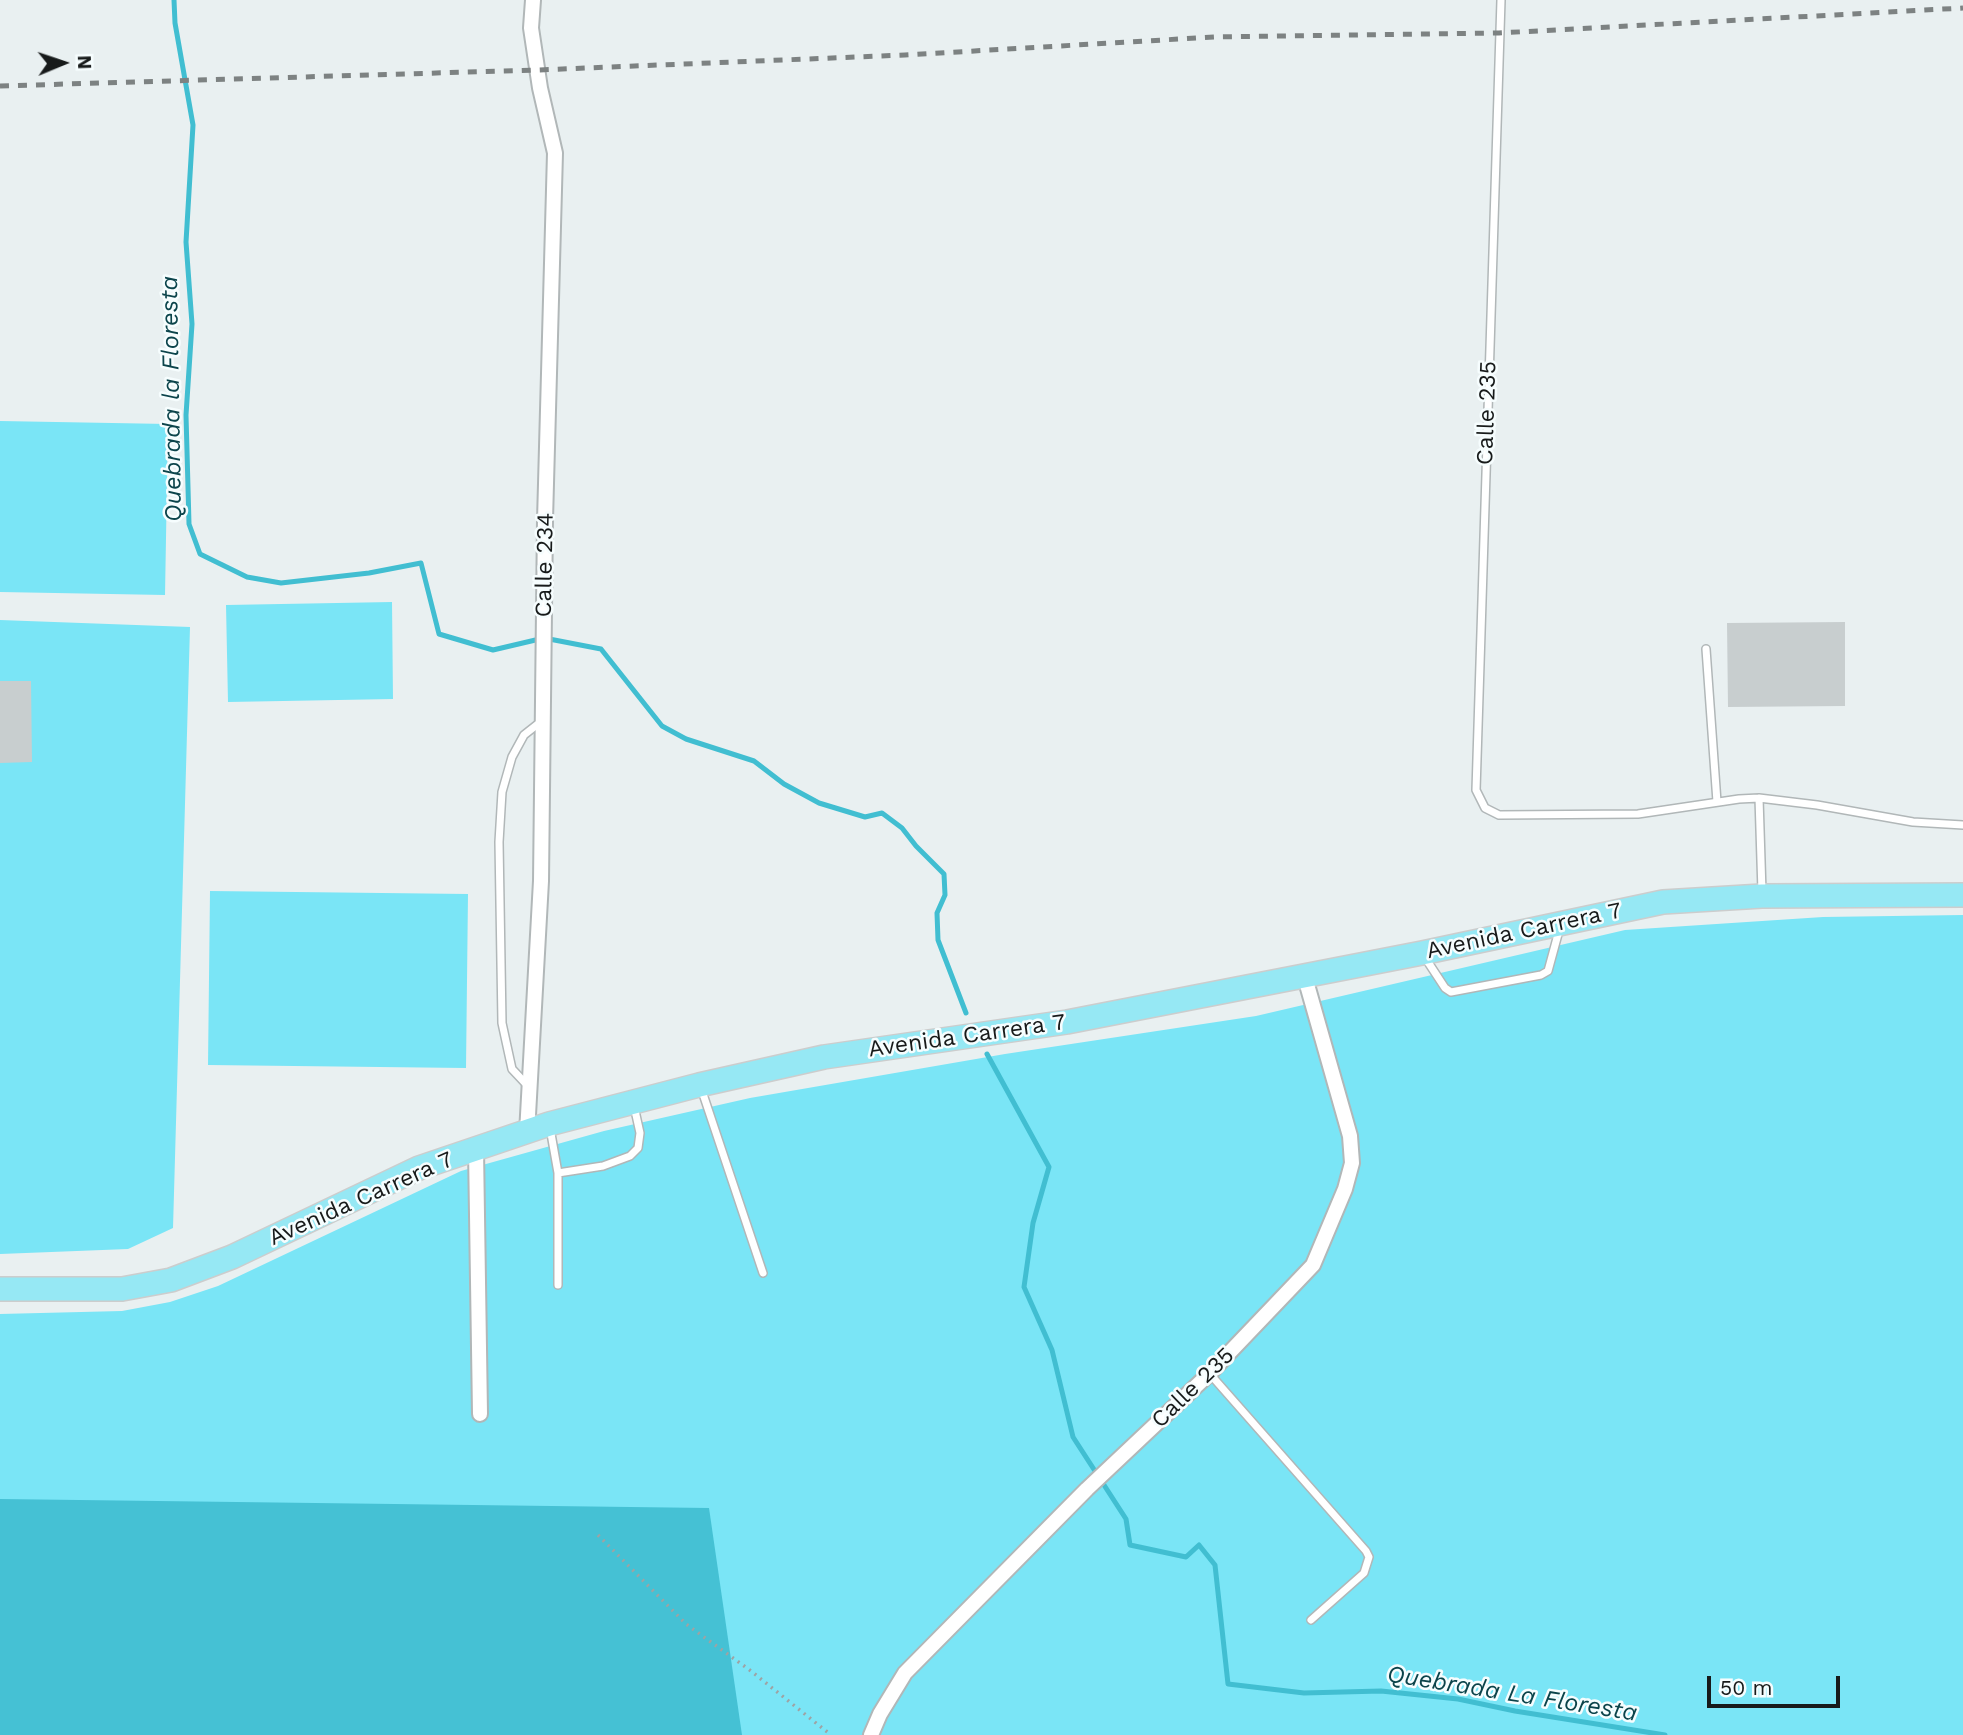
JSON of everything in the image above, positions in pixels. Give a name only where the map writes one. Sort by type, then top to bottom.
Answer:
[{"type":"main road","name":"Avenida Carrera 7","points":[[0,1289],[122,1289],[171,1280],[232,1257],[419,1168],[549,1124],[699,1084],[824,1057],[1067,1022],[1422,953],[1663,902],[1762,896],[1963,894]]},
{"type":"street","name":"Calle 234","points":[[527,1133],[541,881],[545,520],[555,153],[540,88],[531,28],[533,0]]},
{"type":"street","name":"Calle 235","points":[[872,1735],[880,1714],[905,1673],[1087,1489],[1209,1374],[1313,1265],[1345,1189],[1352,1163],[1350,1136],[1304,974]]},
{"type":"street","points":[[476,1149],[480,1413]]},
{"type":"lane","name":"Calle 235","points":[[1501,0],[1476,790],[1485,808],[1499,815],[1638,814],[1717,802]]},
{"type":"lane","points":[[1706,649],[1717,802],[1759,798],[1818,804],[1913,822],[1963,825]]},
{"type":"lane","points":[[529,1087],[512,1069],[502,1023],[499,842],[502,792],[512,757],[524,736],[543,720]]},
{"type":"lane","points":[[1759,798],[1762,896]]},
{"type":"lane","points":[[1422,953],[1445,988],[1451,992],[1541,975],[1548,971],[1561,923]]},
{"type":"lane","points":[[699,1084],[763,1273]]},
{"type":"lane","points":[[558,1172],[603,1166],[630,1156],[638,1148],[640,1133],[633,1102]]},
{"type":"lane","points":[[549,1124],[558,1172],[558,1285]]},
{"type":"lane","points":[[1209,1374],[1366,1550],[1369,1557],[1364,1573],[1311,1620]]},
{"type":"path","points":[[598,1535],[686,1624],[751,1671],[831,1735]]},
{"type":"shaded area","points":[[0,421],[168,424],[165,595],[0,592]]},
{"type":"shaded area","points":[[392,602],[393,699],[228,702],[226,605]]},
{"type":"shaded area","points":[[0,620],[190,627],[173,1228],[128,1249],[0,1254]]},
{"type":"shaded area","points":[[210,891],[468,894],[466,1068],[208,1065]]},
{"type":"shaded area","points":[[1963,915],[1963,1735],[0,1735],[0,1314],[122,1311],[170,1302],[218,1286],[461,1171],[604,1131],[750,1098],[1005,1054],[1256,1016],[1625,930],[1823,917]]},
{"type":"shaded area","points":[[0,1499],[709,1508],[742,1735],[0,1735]]},
{"type":"building","points":[[1845,622],[1845,706],[1728,707],[1727,623]]},
{"type":"building","points":[[0,681],[31,681],[32,762],[0,763]]},
{"type":"waterway","name":"Quebrada la Floresta","points":[[174,0],[175,23],[193,125],[186,242],[192,324],[186,415],[189,524],[200,554],[247,577],[281,583],[369,573],[421,563],[439,634],[493,650],[544,638],[601,649],[662,726],[686,739],[754,761],[784,784],[819,803],[865,817],[882,813],[902,828],[944,874],[945,895],[937,913],[938,940],[966,1013]]},
{"type":"waterway","name":"Quebrada La Floresta","points":[[987,1054],[1049,1167],[1033,1223],[1024,1287],[1052,1350],[1073,1437],[1126,1519],[1130,1545],[1186,1557],[1199,1545],[1215,1565],[1228,1684],[1304,1693],[1381,1691],[1458,1699],[1665,1735]]},
{"type":"railway","points":[[0,86],[537,70],[905,55],[1214,37],[1499,33],[1963,8]]}]
